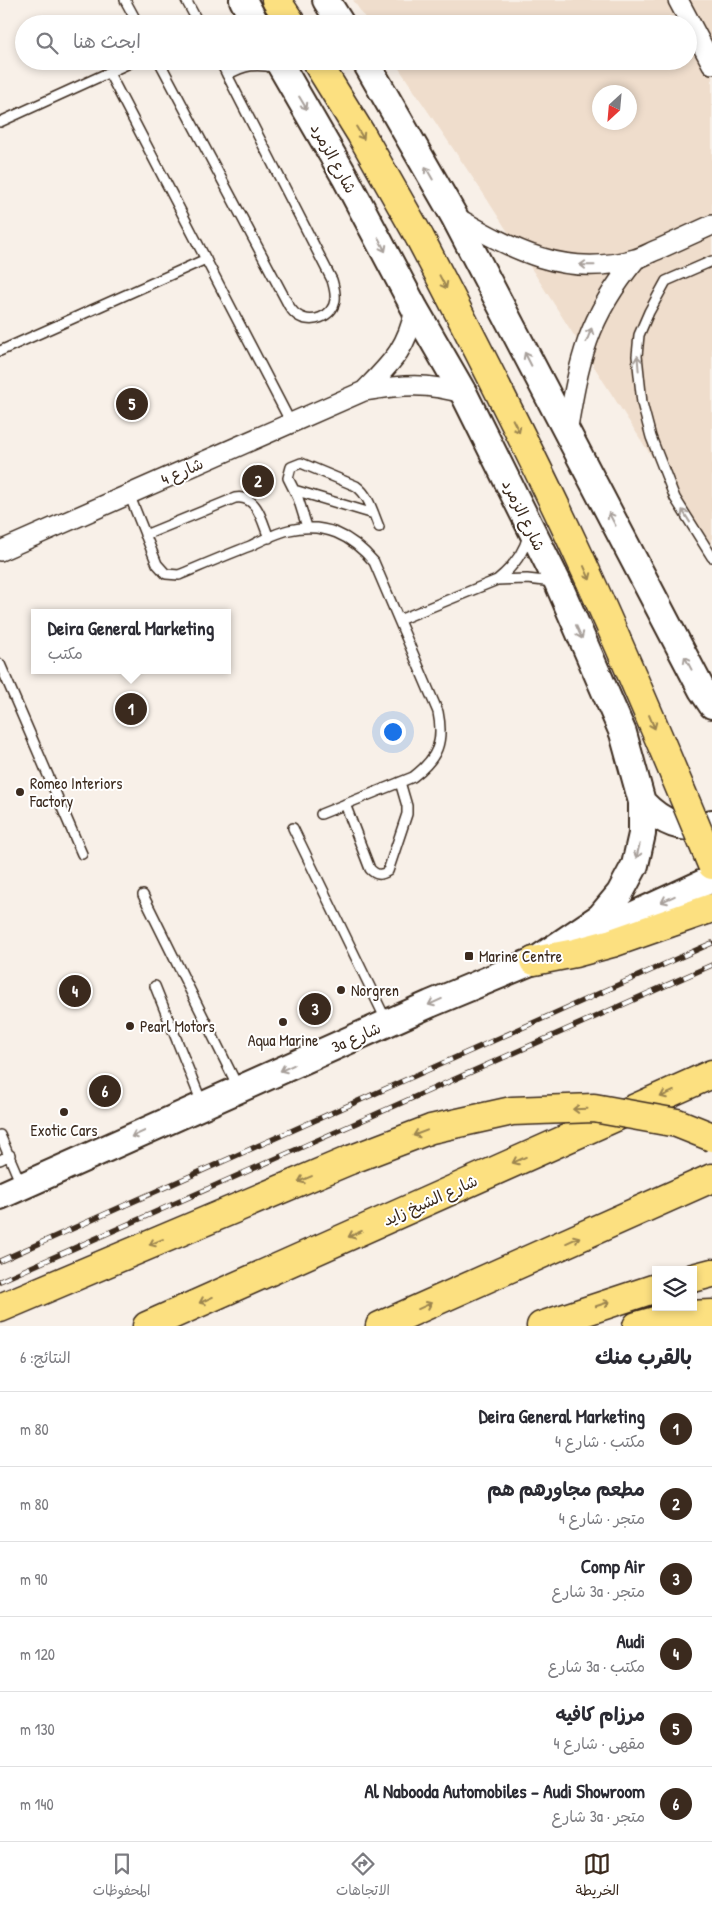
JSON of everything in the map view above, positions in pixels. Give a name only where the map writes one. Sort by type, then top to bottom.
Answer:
[{"type":"highway","points":[[276,0],[286,15]]},
{"type":"highway","points":[[321,70],[420,238],[579,555],[627,662],[712,865]]},
{"type":"highway","points":[[534,961],[612,943],[712,908]]},
{"type":"highway","name":"شارع الشيخ زايد","points":[[147,1326],[712,1074]]},
{"type":"highway","points":[[0,1308],[350,1160],[431,1129],[512,1110],[594,1108],[677,1123],[712,1138]]},
{"type":"highway","points":[[380,1326],[712,1178]]},
{"type":"highway","points":[[697,1277],[712,1273]]},
{"type":"highway","points":[[541,1326],[652,1289]]},
{"type":"highway","points":[[637,1326],[664,1318],[690,1314],[712,1314]]},
{"type":"street","points":[[243,0],[251,15]]},
{"type":"street","points":[[326,0],[335,15]]},
{"type":"street","points":[[678,0],[686,15]]},
{"type":"street","points":[[697,36],[712,64]]},
{"type":"street","name":"شارع الزمرد","points":[[283,70],[345,177],[415,309],[464,394],[558,583],[623,733],[642,802],[642,834],[635,865],[620,893],[600,917],[534,961]]},
{"type":"street","points":[[370,70],[454,216],[712,705]]},
{"type":"street","points":[[454,216],[508,246],[542,259],[560,263],[598,265],[636,259],[712,225]]},
{"type":"street","points":[[567,433],[576,379],[593,325],[619,280],[636,259]]},
{"type":"street","name":"شارع 4","points":[[364,391],[385,370],[400,350],[412,323],[415,309]]},
{"type":"street","name":"شارع 4","points":[[0,551],[364,391],[396,386],[420,385],[449,389],[464,394]]},
{"type":"street","points":[[642,802],[661,820],[674,826],[702,827],[712,823]]},
{"type":"street","name":"3a شارع","points":[[11,1191],[464,989],[534,961],[712,879]]},
{"type":"lane","points":[[125,0],[133,15]]},
{"type":"lane","points":[[186,0],[194,15]]},
{"type":"lane","points":[[2,118],[115,70]]},
{"type":"lane","points":[[164,70],[289,306],[297,315],[308,320],[320,319],[330,312],[335,302],[336,290],[224,70]]},
{"type":"lane","points":[[227,75],[235,70]]},
{"type":"lane","points":[[109,73],[291,423]]},
{"type":"lane","points":[[0,351],[206,259]]},
{"type":"lane","points":[[712,260],[666,281],[639,335],[637,356],[642,403],[651,437],[675,498],[712,557]]},
{"type":"lane","points":[[307,527],[288,478],[288,472],[295,464],[306,464],[356,486],[365,493],[379,527]]},
{"type":"lane","points":[[294,490],[374,514]]},
{"type":"lane","points":[[129,494],[161,570],[172,576],[179,575],[288,530],[307,527],[326,529],[345,536],[361,547],[374,562],[438,712],[441,727],[440,742],[434,756],[425,768],[413,776],[321,814]]},
{"type":"lane","points":[[145,535],[242,496],[249,498],[254,504],[269,538]]},
{"type":"lane","points":[[399,620],[497,580],[519,558],[531,529]]},
{"type":"lane","points":[[497,580],[527,578],[558,583]]},
{"type":"lane","points":[[0,664],[82,854]]},
{"type":"lane","points":[[345,804],[370,869],[375,874],[382,875],[388,871],[406,818],[407,806],[400,782]]},
{"type":"lane","points":[[293,828],[387,1023]]},
{"type":"lane","points":[[144,895],[239,1090]]},
{"type":"lane","points":[[155,986],[203,1106]]},
{"type":"lane","points":[[0,1135],[10,1155],[11,1191]]},
{"type":"lane","points":[[0,1160],[10,1155]]},
{"type":"shaded area","points":[[353,0],[712,0],[712,551],[483,193],[400,70],[697,70],[697,15],[363,15]]},
{"type":"railway","points":[[0,1261],[712,943]]},
{"type":"railway","points":[[0,1281],[712,965]]},
{"type":"place","name":"مرزام كافيه","points":[[132,404]]},
{"type":"place","name":"مطعم مجاورهم هم","points":[[258,481]]},
{"type":"place","name":"Deira General Marketing","points":[[131,709]]},
{"type":"place","name":"Romeo Interiors Factory","points":[[20,792]]},
{"type":"place","name":"Marine Centre","points":[[469,956]]},
{"type":"place","name":"Norgren","points":[[341,990]]},
{"type":"place","name":"Audi","points":[[75,991]]},
{"type":"place","name":"Comp Air","points":[[315,1009]]},
{"type":"place","name":"Aqua Marine","points":[[283,1022]]},
{"type":"place","name":"Pearl Motors","points":[[130,1026]]},
{"type":"place","name":"Al Nabooda Automobiles – Audi Showroom","points":[[105,1091]]},
{"type":"place","name":"Exotic Cars","points":[[64,1112]]}]
